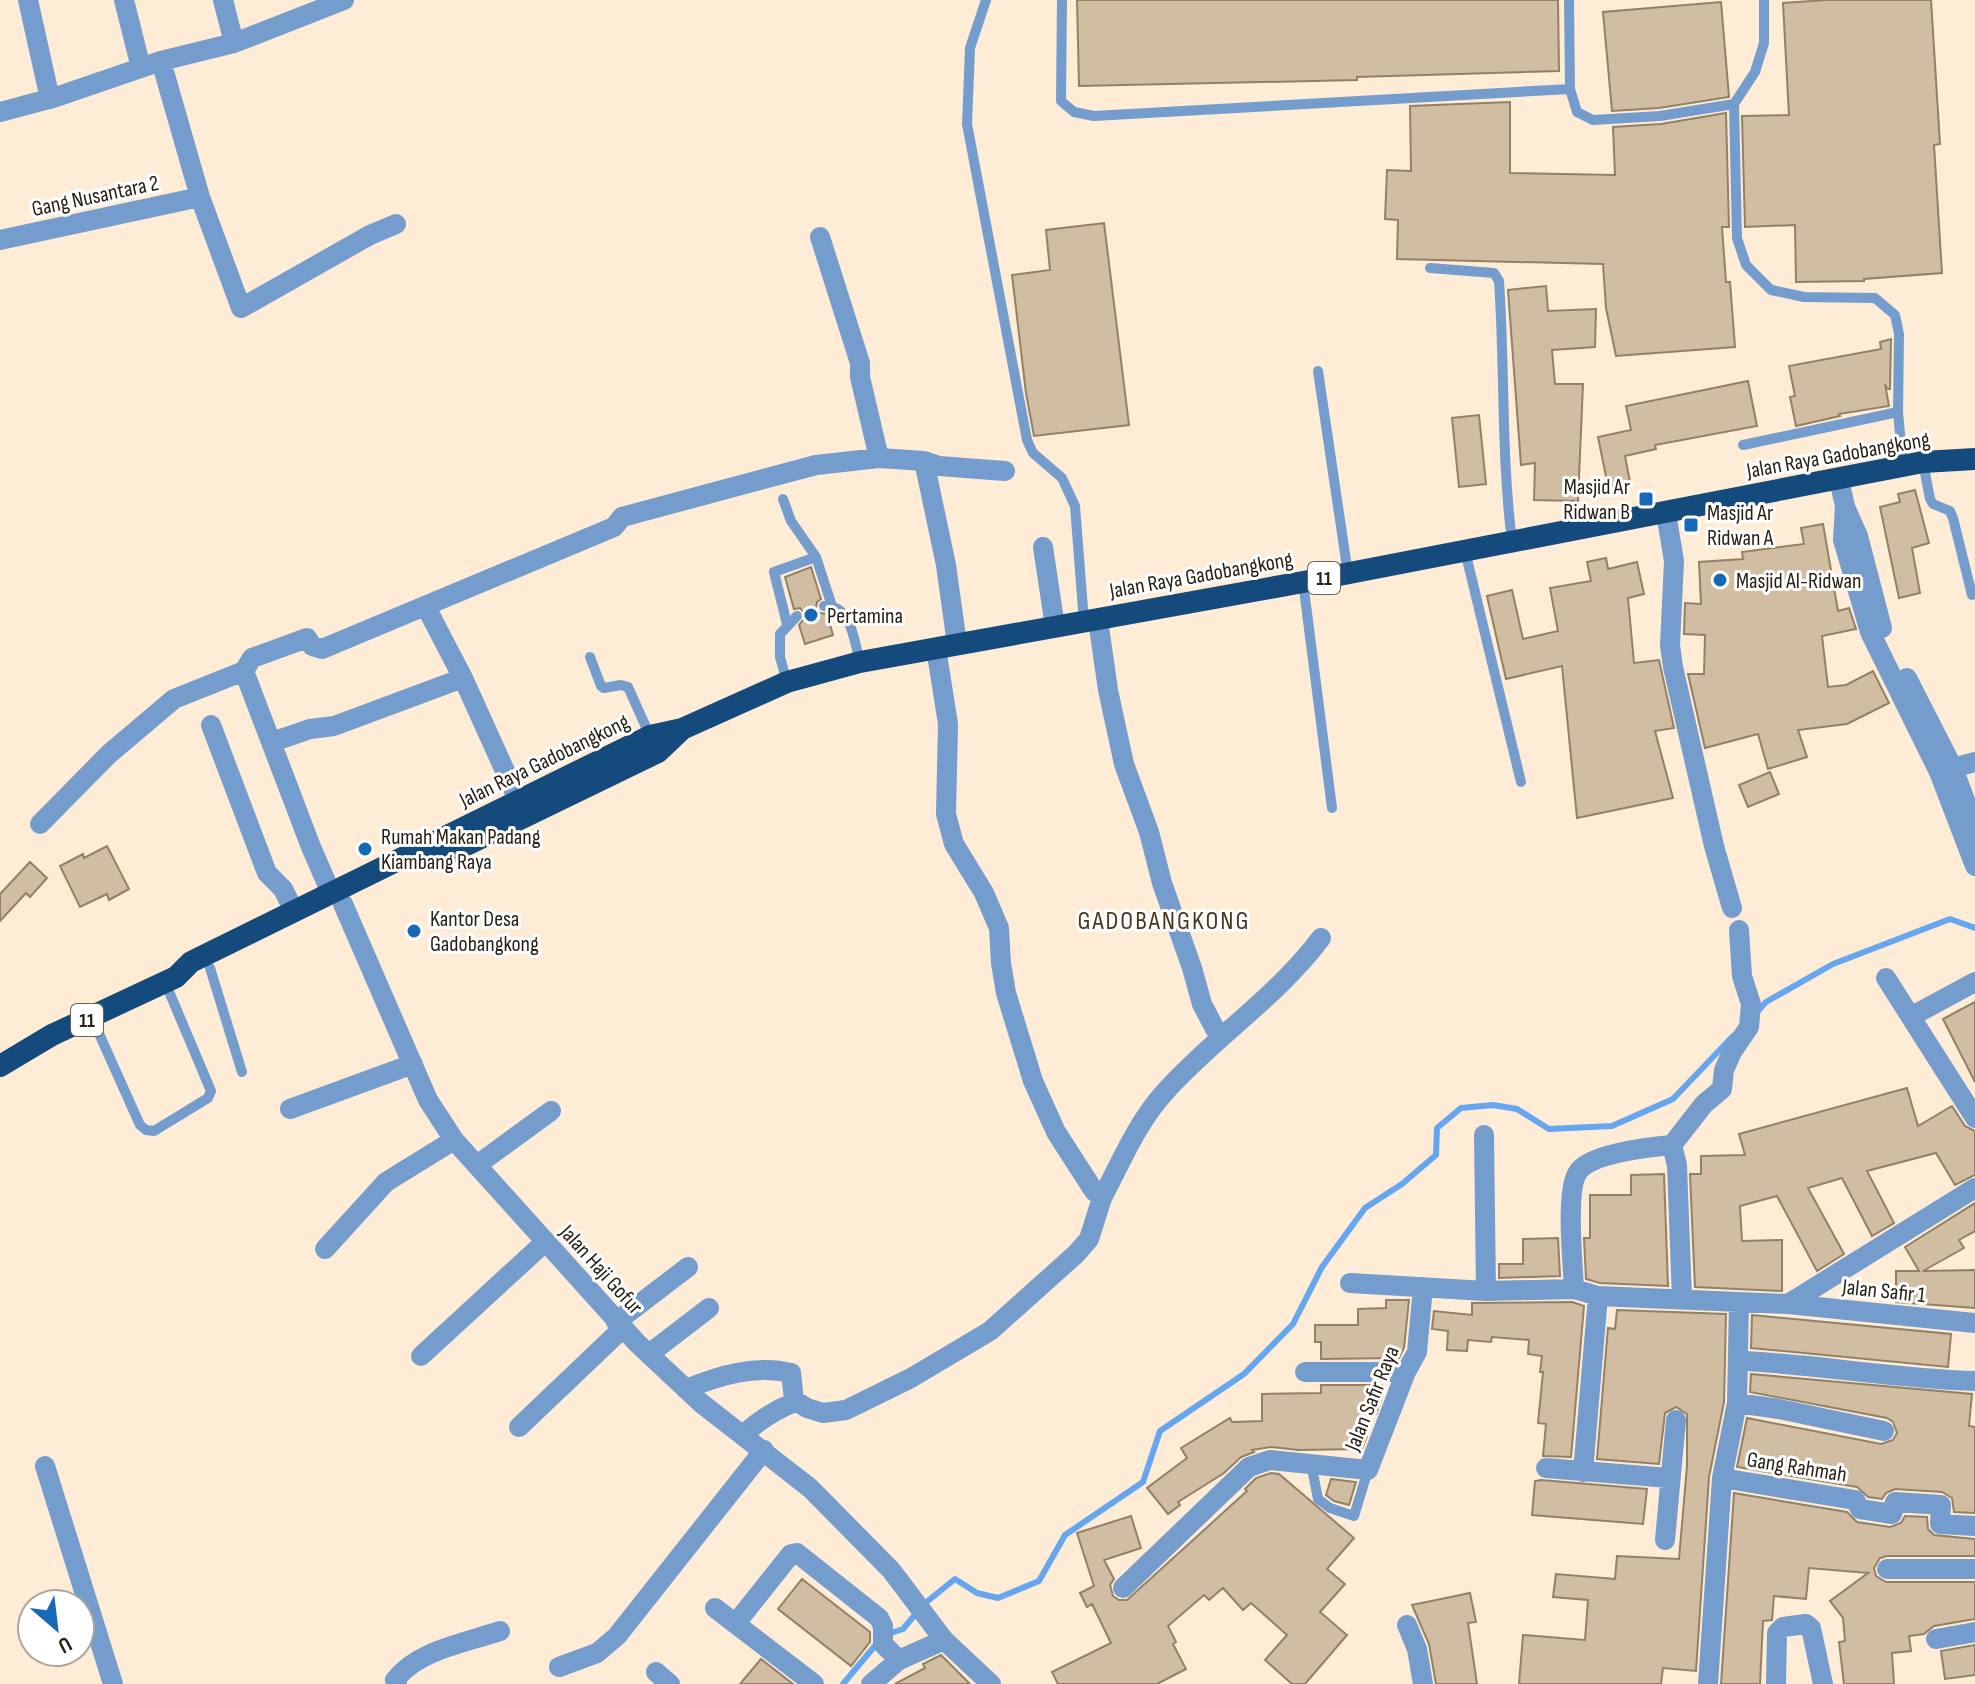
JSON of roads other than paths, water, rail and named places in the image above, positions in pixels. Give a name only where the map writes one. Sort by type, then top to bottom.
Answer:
[{"type":"highway","name":"Jalan Raya Gadobangkong","points":[[170,979],[197,975],[519,802],[650,736],[682,729],[787,682],[860,662],[1348,574],[1913,464],[1975,459]]},
{"type":"highway","name":"Jalan Raya Gadobangkong","points":[[0,1066],[52,1035],[170,979],[191,962],[294,911],[337,899],[658,752],[682,729]]},
{"type":"street","points":[[28,0],[50,99]]},
{"type":"street","points":[[124,0],[141,68]]},
{"type":"street","points":[[223,0],[234,43]]},
{"type":"street","points":[[0,112],[50,99],[161,61],[234,43],[331,3]]},
{"type":"street","points":[[161,61],[200,197],[241,308],[370,235],[396,224]]},
{"type":"street","name":"Gang Nusantara 2","points":[[0,240],[200,197]]},
{"type":"street","points":[[820,237],[860,363],[860,377],[879,458]]},
{"type":"street","points":[[40,824],[109,754],[174,699],[244,671],[252,658],[307,638],[312,646],[322,649],[426,607],[614,527],[622,517],[816,465],[879,458],[1005,471]]},
{"type":"street","points":[[924,461],[946,565],[946,814],[954,844],[984,893],[999,928],[1006,993],[1033,1081],[1056,1132],[1094,1191],[1102,1198]]},
{"type":"street","points":[[1839,480],[1845,506],[1858,536],[1882,627],[1953,768],[1975,827]]},
{"type":"street","points":[[1845,506],[1843,540],[1870,632],[1939,772],[1975,866]]},
{"type":"street","points":[[1666,513],[1674,561],[1670,645],[1673,667],[1714,846],[1732,908]]},
{"type":"street","points":[[1043,547],[1055,627]]},
{"type":"street","points":[[426,607],[463,678],[519,802]]},
{"type":"street","points":[[1091,621],[1124,764],[1149,832],[1162,883],[1202,1004],[1215,1029],[1225,1033]]},
{"type":"street","name":"Jalan Haji Gofur","points":[[244,671],[311,847],[428,1100],[454,1140],[649,1354],[686,1389],[810,1488],[891,1570],[944,1640]]},
{"type":"street","points":[[272,742],[310,729],[334,726],[463,678]]},
{"type":"street","points":[[211,725],[267,873],[283,889],[294,911]]},
{"type":"street","points":[[1953,768],[1975,762]]},
{"type":"street","points":[[1574,1289],[1571,1193],[1577,1172],[1594,1160],[1672,1145],[1704,1104],[1722,1089],[1724,1070],[1749,1027],[1751,1004],[1742,976],[1739,930]]},
{"type":"street","points":[[743,1435],[778,1408],[795,1402],[823,1413],[846,1410],[911,1378],[990,1331],[1089,1239],[1102,1198],[1147,1114],[1165,1092],[1264,999],[1321,938]]},
{"type":"street","points":[[1886,978],[1975,1118]]},
{"type":"street","points":[[1912,1016],[1975,982]]},
{"type":"street","points":[[290,1109],[413,1064]]},
{"type":"street","points":[[477,1165],[551,1111]]},
{"type":"street","points":[[1484,1135],[1486,1291]]},
{"type":"street","points":[[325,1249],[386,1182],[454,1140]]},
{"type":"street","points":[[1672,1145],[1677,1165],[1682,1299]]},
{"type":"street","points":[[1788,1304],[1975,1188]]},
{"type":"street","points":[[421,1356],[545,1242]]},
{"type":"street","points":[[519,1427],[620,1325],[688,1267]]},
{"type":"street","name":"Jalan Safir 1","points":[[1350,1283],[1486,1291],[1574,1289],[1598,1296],[1788,1304],[1975,1323]]},
{"type":"street","name":"Jalan Safir Raya","points":[[1123,1588],[1249,1467],[1270,1460],[1368,1470],[1406,1372],[1417,1352],[1423,1287]]},
{"type":"street","points":[[1583,1472],[1598,1296]]},
{"type":"street","points":[[1708,1684],[1722,1478],[1737,1403],[1739,1302]]},
{"type":"street","points":[[649,1354],[709,1308]]},
{"type":"street","points":[[1738,1359],[1914,1378],[1975,1381]]},
{"type":"street","points":[[686,1389],[726,1374],[775,1370],[789,1372],[795,1402]]},
{"type":"street","points":[[1305,1372],[1406,1372]]},
{"type":"street","points":[[1737,1403],[1884,1431]]},
{"type":"street","points":[[1665,1540],[1676,1420]]},
{"type":"street","points":[[559,1667],[597,1653],[617,1636],[764,1450]]},
{"type":"street","points":[[45,1466],[113,1684]]},
{"type":"street","points":[[1546,1468],[1669,1478]]},
{"type":"street","name":"Gang Rahmah","points":[[1722,1478],[1855,1500],[1860,1509],[1892,1514],[1895,1502],[1941,1505],[1940,1524],[1975,1526]]},
{"type":"street","points":[[736,1623],[794,1553],[879,1618],[883,1635],[899,1660]]},
{"type":"street","points":[[1887,1569],[1975,1569]]},
{"type":"street","points":[[715,1608],[814,1684]]},
{"type":"street","points":[[1776,1684],[1777,1633],[1783,1627],[1806,1624],[1811,1628],[1823,1684]]},
{"type":"street","points":[[1407,1625],[1417,1649],[1423,1684]]},
{"type":"street","points":[[397,1684],[395,1680],[425,1656],[500,1631]]},
{"type":"street","points":[[1936,1639],[1975,1632]]},
{"type":"street","points":[[871,1684],[899,1660],[944,1640],[991,1684]]},
{"type":"lane","points":[[986,0],[970,48],[967,124],[1027,440],[1033,453],[1062,478],[1075,506],[1091,621]]},
{"type":"lane","points":[[1062,0],[1061,101],[1074,112],[1094,116],[1570,89]]},
{"type":"lane","points":[[1569,0],[1570,89],[1577,112],[1593,120],[1660,116],[1734,104]]},
{"type":"lane","points":[[1764,0],[1764,43],[1755,72],[1734,104],[1737,238],[1746,265],[1771,290],[1804,297],[1875,298],[1895,315],[1899,334],[1898,412],[1913,464],[1930,499],[1933,504],[1950,511],[1972,595]]},
{"type":"lane","points":[[1430,268],[1494,273],[1499,281],[1508,513],[1512,542]]},
{"type":"lane","points":[[1318,371],[1348,574]]},
{"type":"lane","points":[[1743,445],[1898,412]]},
{"type":"lane","points":[[783,499],[791,521],[816,557],[828,606],[841,610],[847,617],[860,662]]},
{"type":"lane","points":[[1465,551],[1521,782]]},
{"type":"lane","points":[[787,624],[774,572],[816,557]]},
{"type":"lane","points":[[1303,582],[1332,808]]},
{"type":"lane","points":[[787,682],[780,657],[780,634],[797,616]]},
{"type":"lane","points":[[590,657],[601,686],[628,687],[650,736]]},
{"type":"lane","points":[[210,968],[242,1072]]},
{"type":"lane","points":[[92,1018],[140,1125],[154,1131],[208,1098],[211,1091],[170,979]]},
{"type":"lane","points":[[1311,1463],[1318,1499],[1330,1508],[1354,1516],[1368,1470]]},
{"type":"waterway","points":[[1758,1011],[1766,1002],[1833,964],[1950,919],[1975,928]]},
{"type":"waterway","points":[[888,1634],[903,1629],[924,1604],[955,1579],[977,1593],[998,1598],[1039,1581],[1065,1535],[1143,1482],[1160,1431],[1244,1374],[1293,1324],[1322,1267],[1365,1208],[1402,1184],[1436,1155],[1437,1128],[1461,1108],[1493,1105],[1517,1109],[1549,1129],[1612,1126],[1673,1099],[1733,1036]]},
{"type":"waterway","points":[[843,1684],[879,1641]]},
{"type":"place","name":"Masjid Ar Ridwan B","points":[[1646,499]]},
{"type":"place","name":"Masjid Ar Ridwan A","points":[[1691,525]]},
{"type":"place","name":"Masjid Al-Ridwan","points":[[1720,580]]},
{"type":"place","name":"Pertamina","points":[[811,615]]},
{"type":"place","name":"Rumah Makan Padang Kiambang Raya","points":[[365,849]]},
{"type":"place","name":"Kantor Desa Gadobangkong","points":[[414,931]]},
{"type":"district","name":"GADOBANGKONG","points":[[1164,920]]}]
